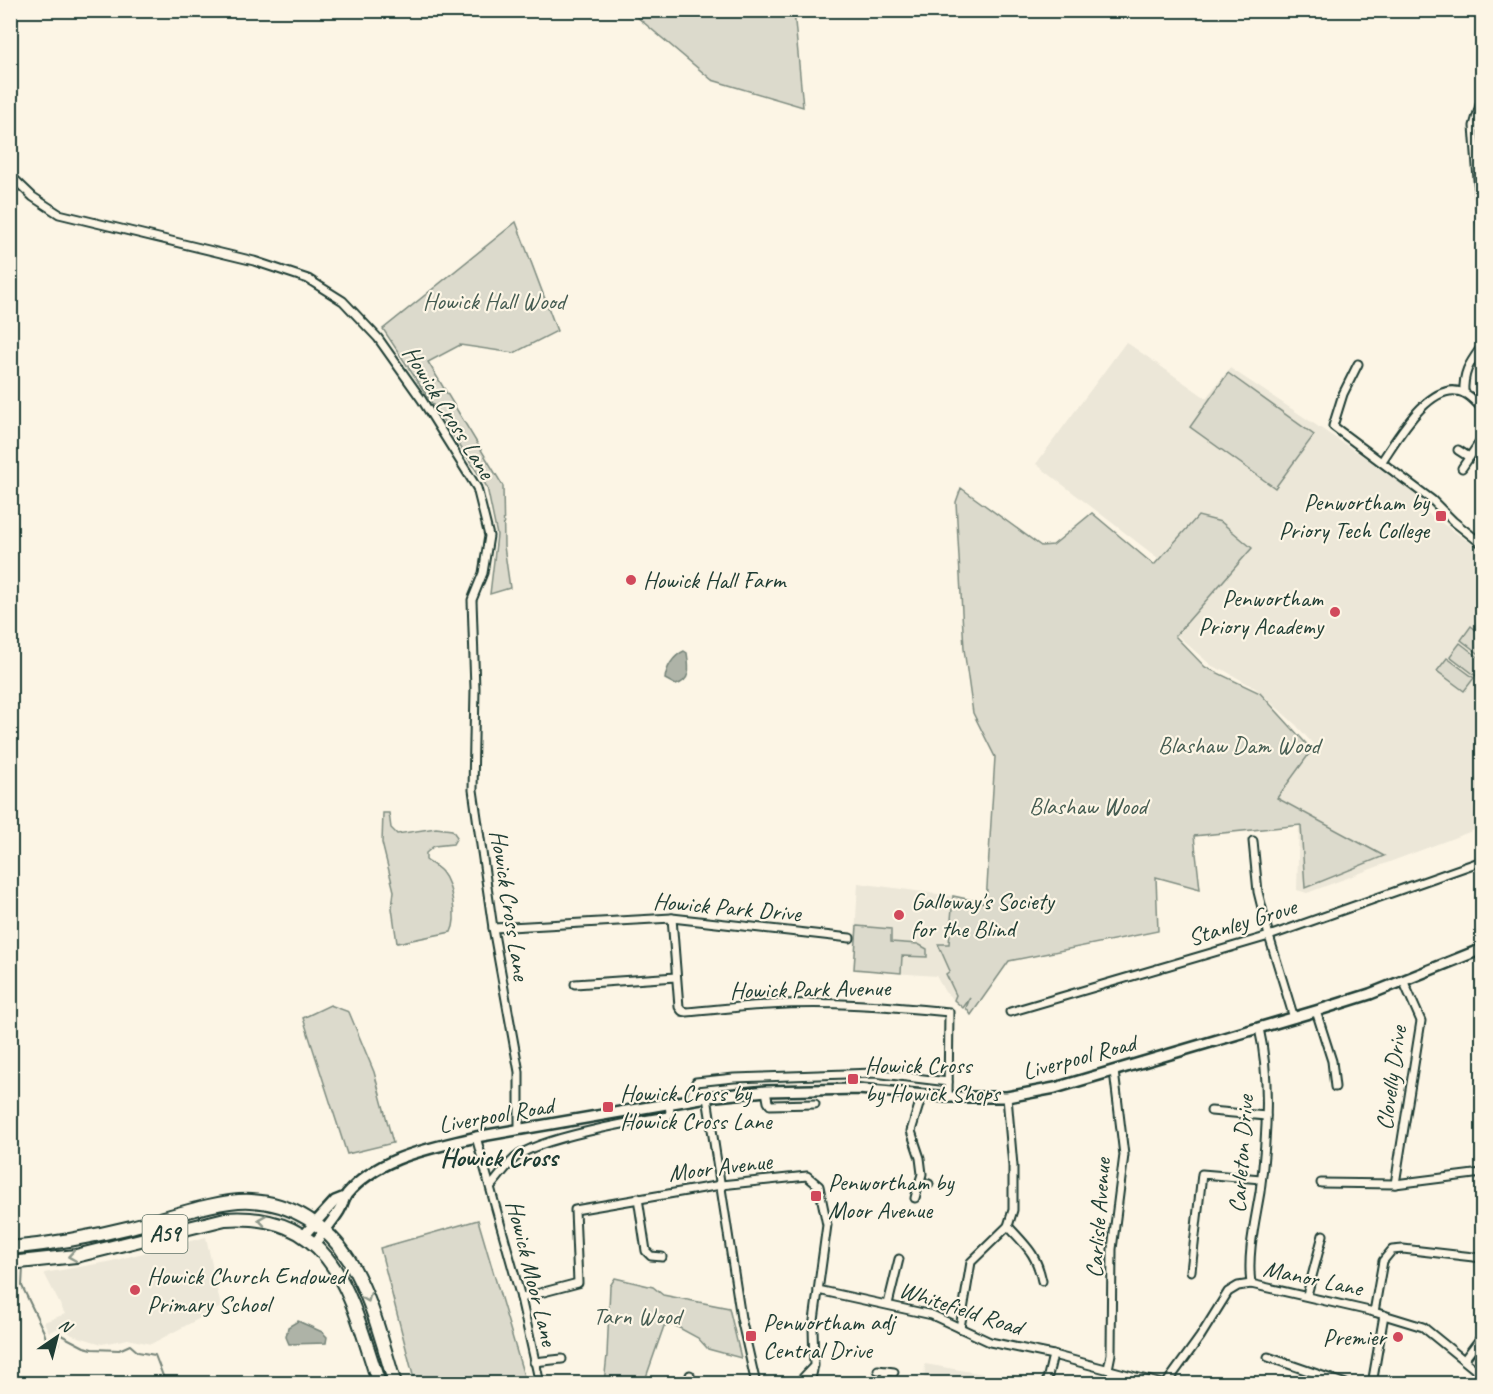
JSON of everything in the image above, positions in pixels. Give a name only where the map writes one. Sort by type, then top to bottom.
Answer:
[{"type":"highway","name":"A59","points":[[10,1248],[91,1237],[225,1203],[250,1201],[292,1210],[325,1231],[350,1262],[369,1300],[395,1383]]},
{"type":"highway","name":"A59","points":[[10,1263],[76,1256],[225,1219],[247,1217],[283,1224],[304,1235],[327,1257],[353,1303],[379,1383]]},
{"type":"street","points":[[1482,98],[1473,126],[1482,233]]},
{"type":"street","name":"Howick Cross Lane","points":[[10,175],[33,197],[59,214],[254,261],[308,279],[343,301],[378,338],[422,400],[477,488],[489,536],[483,573],[472,600],[475,689],[473,790],[493,928],[519,1072],[519,1131]]},
{"type":"street","points":[[1464,393],[1463,378],[1468,366],[1482,346]]},
{"type":"street","points":[[1357,368],[1343,394],[1333,426],[1432,500],[1453,521],[1482,544]]},
{"type":"street","points":[[1382,461],[1421,406],[1441,394],[1464,393],[1482,408]]},
{"type":"street","points":[[1462,468],[1482,439]]},
{"type":"street","points":[[1458,450],[1469,457]]},
{"type":"street","points":[[1253,841],[1258,892],[1294,1018]]},
{"type":"street","name":"Stanley Grove","points":[[1010,1012],[1269,936],[1482,861]]},
{"type":"street","name":"Howick Park Drive","points":[[493,928],[672,918],[850,938]]},
{"type":"street","name":"Howick Park Avenue","points":[[672,918],[679,1007],[682,1011],[771,1005],[847,1004],[949,1012],[948,1097]]},
{"type":"street","name":"Liverpool Road","points":[[304,1235],[335,1201],[345,1197],[373,1170],[396,1159],[476,1137],[707,1097],[766,1091],[858,1089],[948,1097],[1007,1097],[1054,1088],[1294,1018],[1403,980],[1482,949]]},
{"type":"street","points":[[575,984],[676,977]]},
{"type":"street","name":"Clovelly Drive","points":[[1395,1184],[1420,1021],[1403,980]]},
{"type":"street","points":[[1316,1011],[1332,1061],[1335,1087]]},
{"type":"street","name":"Carleton Drive","points":[[1251,1284],[1249,1268],[1261,1179],[1266,1116],[1266,1055],[1259,1028]]},
{"type":"street","name":"Carlisle Avenue","points":[[1108,1369],[1111,1354],[1112,1249],[1124,1155],[1114,1071]]},
{"type":"street","points":[[690,1100],[696,1082],[734,1078],[874,1073],[948,1082]]},
{"type":"street","points":[[766,1091],[770,1105],[815,1104]]},
{"type":"street","points":[[915,1198],[922,1174],[920,1158],[911,1131],[922,1095]]},
{"type":"street","points":[[707,1097],[741,1318],[756,1383]]},
{"type":"street","points":[[960,1328],[971,1262],[1008,1226],[1013,1210],[1013,1166],[1007,1097]]},
{"type":"street","name":"Liverpool Road","points":[[491,1186],[516,1156],[544,1143],[630,1122],[668,1116],[669,1104]]},
{"type":"street","points":[[1211,1111],[1266,1116]]},
{"type":"street","name":"Howick Moor Lane","points":[[476,1137],[521,1298],[540,1383]]},
{"type":"street","points":[[1321,1183],[1395,1184],[1482,1173]]},
{"type":"street","points":[[1191,1271],[1203,1174],[1261,1179]]},
{"type":"street","name":"Moor Avenue","points":[[521,1298],[578,1284],[575,1210],[721,1185],[807,1176],[819,1186],[827,1225],[813,1328],[814,1366],[811,1378],[806,1382],[788,1383]]},
{"type":"street","points":[[920,1181],[930,1184]]},
{"type":"street","name":"Liverpool Road","points":[[314,1244],[341,1208],[345,1197]]},
{"type":"street","points":[[638,1198],[646,1251],[651,1256],[662,1257]]},
{"type":"street","points":[[1008,1226],[1038,1262],[1042,1281]]},
{"type":"street","points":[[1307,1295],[1323,1235]]},
{"type":"street","points":[[1374,1312],[1383,1261],[1392,1250],[1403,1249],[1482,1258]]},
{"type":"street","points":[[888,1304],[899,1260]]},
{"type":"street","name":"Manor Lane","points":[[1164,1383],[1200,1337],[1228,1292],[1238,1286],[1251,1284],[1384,1314],[1423,1327],[1482,1375]]},
{"type":"street","name":"Whitefield Road","points":[[818,1290],[932,1314],[990,1342],[1164,1383]]},
{"type":"street","points":[[1372,1383],[1384,1314]]},
{"type":"street","points":[[1464,1360],[1482,1336]]},
{"type":"street","points":[[1046,1383],[1053,1355]]},
{"type":"street","points":[[1268,1357],[1346,1383]]},
{"type":"street","points":[[534,1362],[562,1359]]},
{"type":"street","points":[[885,1383],[886,1371]]},
{"type":"street","points":[[688,1383],[690,1375]]},
{"type":"shaded area","name":"Penwortham Priory Academy","points":[[1126,342],[1206,398],[1230,368],[1429,500],[1423,510],[1482,551],[1482,824],[1479,825],[1480,828],[1307,893],[1297,890],[1299,825],[1260,805],[1313,744],[1296,725],[1255,688],[1222,669],[1212,666],[1171,630],[1203,593],[1036,464]]},
{"type":"shaded area","points":[[684,651],[687,653],[688,672],[685,680],[676,685],[665,679],[673,659]]},
{"type":"shaded area","points":[[858,883],[967,898],[994,976],[968,1012],[945,992],[936,976],[853,970]]},
{"type":"shaded area","name":"Howick Church Endowed Primary School","points":[[206,1237],[221,1307],[151,1344],[128,1339],[102,1344],[72,1335],[62,1327],[49,1332],[44,1322],[65,1314],[44,1273],[108,1262]]},
{"type":"shaded area","points":[[298,1321],[322,1332],[327,1337],[326,1343],[289,1344],[286,1337],[288,1327]]},
{"type":"shaded area","points":[[925,1364],[1035,1383],[924,1383]]},
{"type":"green space","points":[[630,11],[794,11],[803,107],[712,80]]},
{"type":"green space","name":"Howick Hall Wood","points":[[516,222],[557,331],[514,353],[460,345],[428,362],[503,486],[504,546],[510,588],[490,594],[497,535],[487,487],[383,329]]},
{"type":"green space","points":[[1228,373],[1314,435],[1275,488],[1190,427]]},
{"type":"green space","name":"Blashaw Wood","points":[[961,488],[1041,546],[1053,545],[1092,513],[1154,565],[1198,516],[1221,522],[1252,548],[1175,636],[1205,667],[1260,693],[1312,750],[1277,798],[1384,856],[1305,888],[1301,825],[1194,836],[1200,889],[1156,877],[1158,931],[1009,961],[971,1015],[966,1008],[970,998],[963,1008],[954,1000],[956,995],[946,974],[950,971],[938,944],[949,944],[953,896],[986,903],[995,757],[973,713],[964,649],[956,502]]},
{"type":"green space","points":[[1471,626],[1482,635],[1482,656],[1461,640]]},
{"type":"green space","points":[[1460,643],[1482,660],[1482,667],[1476,676],[1450,656]]},
{"type":"green space","points":[[1447,658],[1474,678],[1464,691],[1437,671]]},
{"type":"green space","points":[[383,813],[389,813],[391,828],[397,834],[436,828],[452,830],[457,837],[453,844],[434,846],[426,853],[426,860],[440,870],[449,885],[454,910],[451,932],[397,943],[392,908],[394,891],[382,843]]},
{"type":"green space","points":[[857,926],[891,929],[891,942],[918,944],[927,949],[927,957],[902,956],[901,973],[854,969]]},
{"type":"green space","points":[[330,1005],[349,1012],[374,1072],[393,1143],[347,1154],[303,1018]]},
{"type":"green space","points":[[478,1220],[526,1383],[415,1383],[380,1248]]},
{"type":"green space","name":"Tarn Wood","points":[[615,1278],[653,1287],[663,1295],[729,1308],[741,1358],[708,1349],[698,1338],[674,1325],[664,1326],[644,1383],[604,1383],[610,1286]]},
{"type":"waterway","points":[[10,1127],[13,1129],[10,1158]]},
{"type":"waterway","points":[[10,1235],[14,1242]]},
{"type":"waterway","points":[[23,1267],[22,1286],[51,1347],[58,1345],[59,1334],[92,1349],[119,1350],[130,1345],[138,1352],[155,1355],[164,1384]]},
{"type":"place","name":"Penwortham by Priory Tech College","points":[[1441,516]]},
{"type":"place","name":"Howick Hall Farm","points":[[631,580]]},
{"type":"place","name":"Penwortham Priory Academy","points":[[1335,612]]},
{"type":"place","name":"Galloway's Society for the Blind","points":[[899,915]]},
{"type":"place","name":"Howick Cross by Howick Shops","points":[[853,1079]]},
{"type":"place","name":"Howick Cross by Howick Cross Lane","points":[[608,1107]]},
{"type":"place","name":"Penwortham by Moor Avenue","points":[[816,1196]]},
{"type":"place","name":"Howick Church Endowed Primary School","points":[[135,1290]]},
{"type":"place","name":"Penwortham adj Central Drive","points":[[751,1336]]},
{"type":"place","name":"Premier","points":[[1398,1337]]},
{"type":"district","name":"Howick Cross","points":[[499,1157]]},
{"type":"park label","name":"Blashaw Dam Wood","points":[[1239,745]]}]
